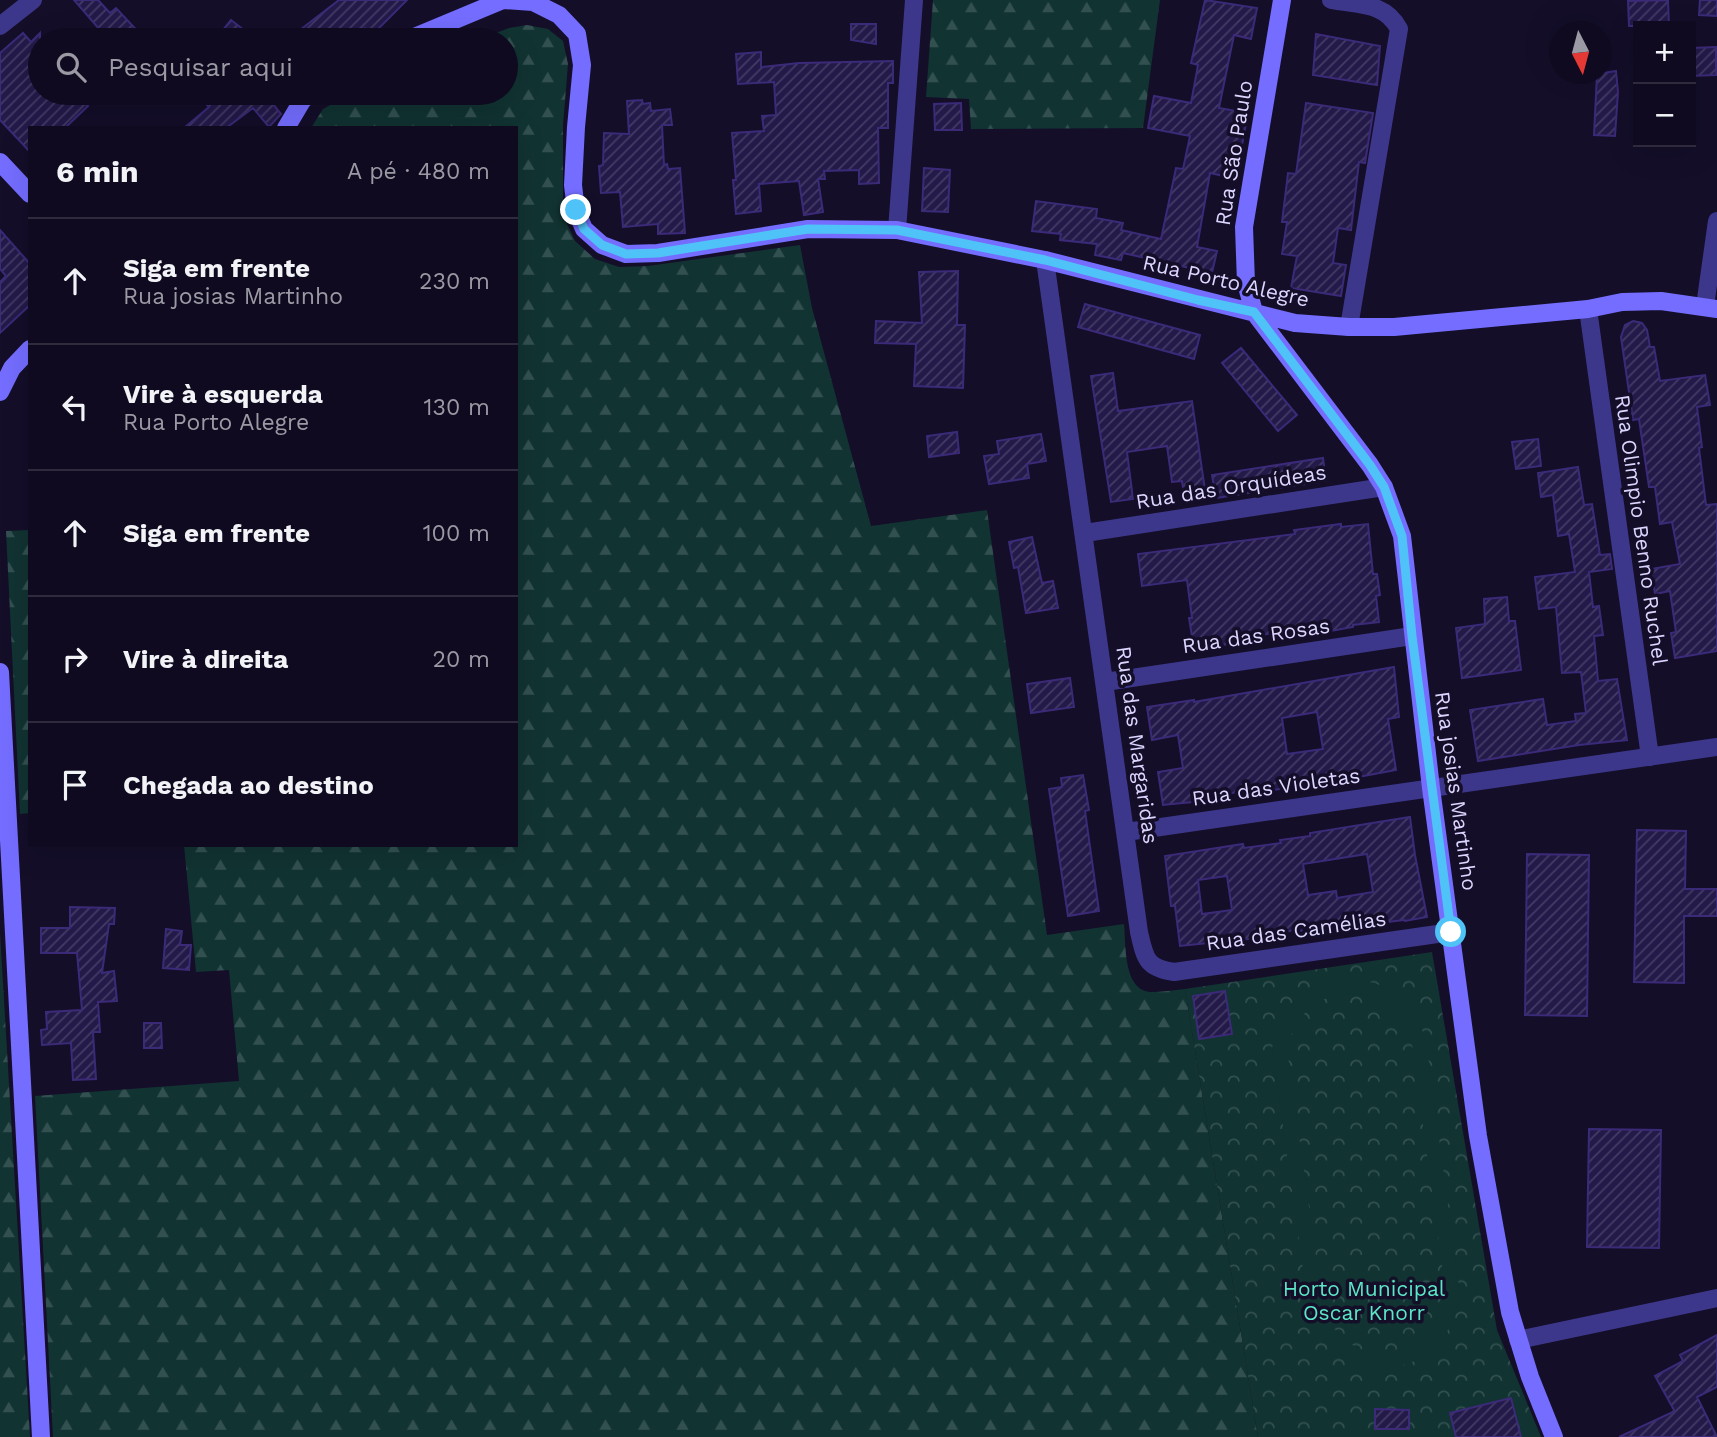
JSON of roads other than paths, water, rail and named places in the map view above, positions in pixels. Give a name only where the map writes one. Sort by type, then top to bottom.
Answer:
[{"type":"street","points":[[0,26],[33,0]]},
{"type":"street","name":"Rua Porto Alegre","points":[[436,28],[503,0],[533,2],[559,15],[577,34],[582,65],[573,185],[576,210],[584,229],[602,245],[626,254],[658,253],[808,229],[897,230],[1045,260],[1295,323],[1349,327],[1394,327],[1587,309],[1622,302],[1661,301],[1711,307]]},
{"type":"street","points":[[897,230],[915,0]]},
{"type":"street","name":"Rua São Paulo","points":[[1254,312],[1246,283],[1244,227],[1282,0]]},
{"type":"street","points":[[1331,0],[1382,9],[1393,17],[1399,29],[1349,327]]},
{"type":"street","points":[[287,126],[300,105]]},
{"type":"street","points":[[0,162],[28,192]]},
{"type":"street","points":[[1711,307],[1717,221]]},
{"type":"street","name":"Rua das Margaridas","points":[[1045,260],[1139,932],[1143,952],[1149,963]]},
{"type":"street","name":"Rua Olimpio Benno Ruchel","points":[[1587,309],[1650,757]]},
{"type":"street","name":"Rua josias Martinho","points":[[1254,312],[1384,487],[1402,536],[1412,636],[1478,1136],[1510,1312],[1530,1377],[1554,1437]]},
{"type":"street","points":[[0,392],[6,370],[28,351]]},
{"type":"street","name":"Rua das Orquídeas","points":[[1085,533],[1384,487]]},
{"type":"street","name":"Rua das Rosas","points":[[1105,682],[1412,636]]},
{"type":"street","points":[[0,672],[41,1437]]},
{"type":"street","name":"Rua das Violetas","points":[[1126,832],[1717,747]]},
{"type":"street","name":"Rua das Camélias","points":[[1149,963],[1160,970],[1174,972],[1451,932]]},
{"type":"street","points":[[1518,1340],[1717,1298]]},
{"type":"park label","name":"Horto Municipal Oscar Knorr","points":[[1364,1301]]}]
